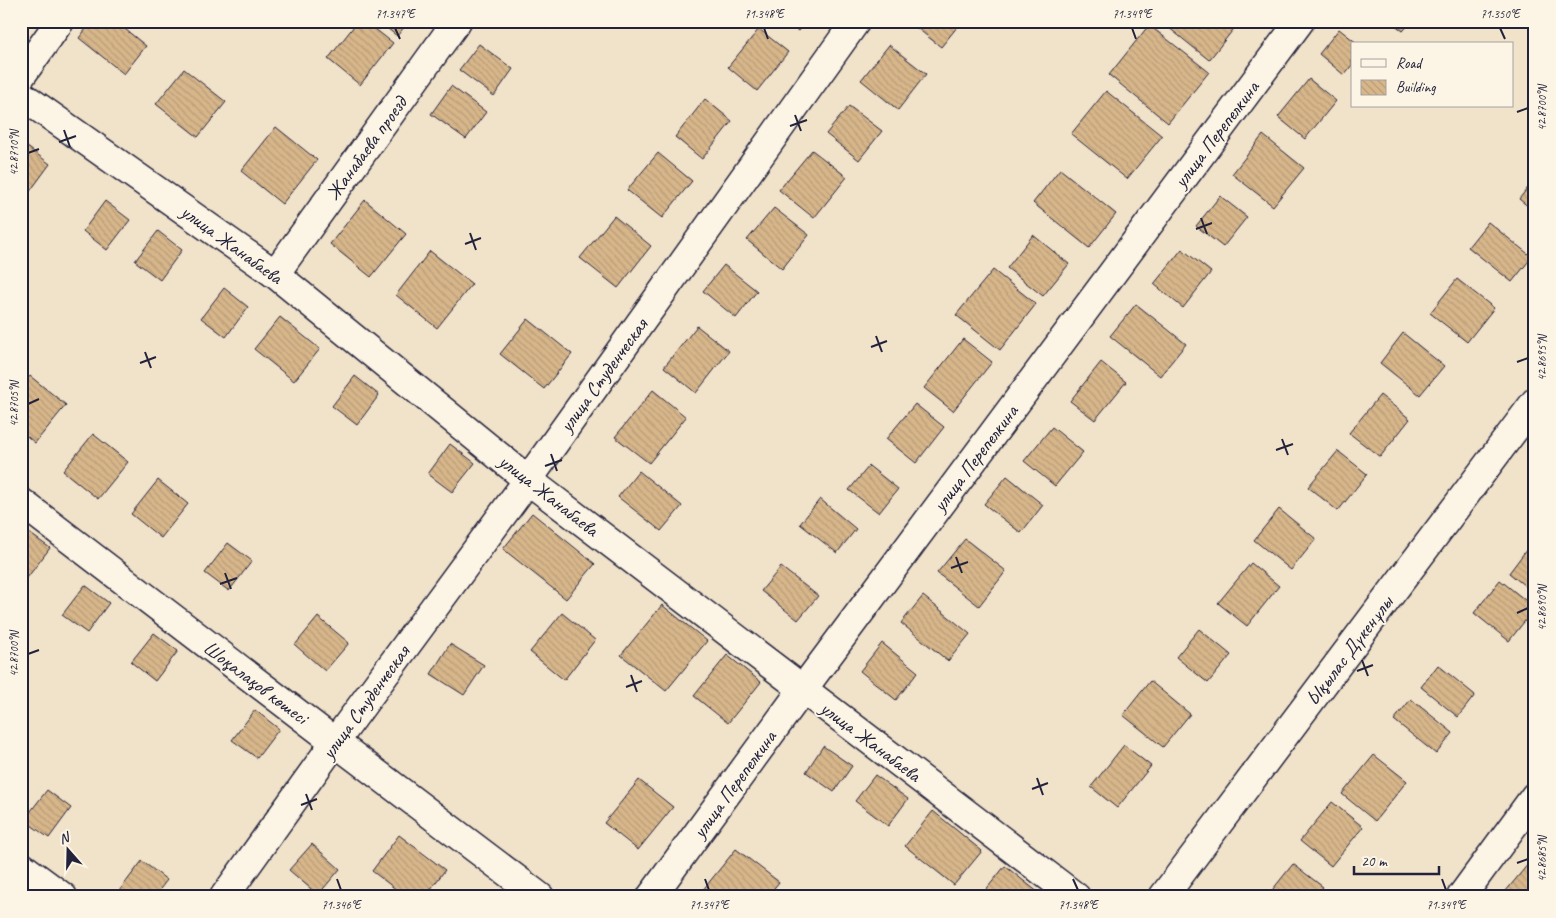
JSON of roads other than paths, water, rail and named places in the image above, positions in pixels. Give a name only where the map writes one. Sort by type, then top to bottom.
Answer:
[{"type":"street","points":[[21,76],[60,21]]},
{"type":"street","name":"Жанабаева проезд","points":[[275,274],[457,21]]},
{"type":"street","name":"улица Студенческая","points":[[224,897],[335,742],[528,480],[856,21]]},
{"type":"street","name":"улица Перепелкина","points":[[651,897],[803,689],[1300,21]]},
{"type":"street","name":"улица Жанабаева","points":[[21,95],[275,274],[528,480],[1076,897]]},
{"type":"street","name":"Ықылас Дүкенұлы","points":[[1163,897],[1532,413]]},
{"type":"street","name":"Шоқалақов көшесі","points":[[21,502],[540,897]]},
{"type":"street","points":[[1461,897],[1535,796]]},
{"type":"street","points":[[21,866],[63,897]]}]
